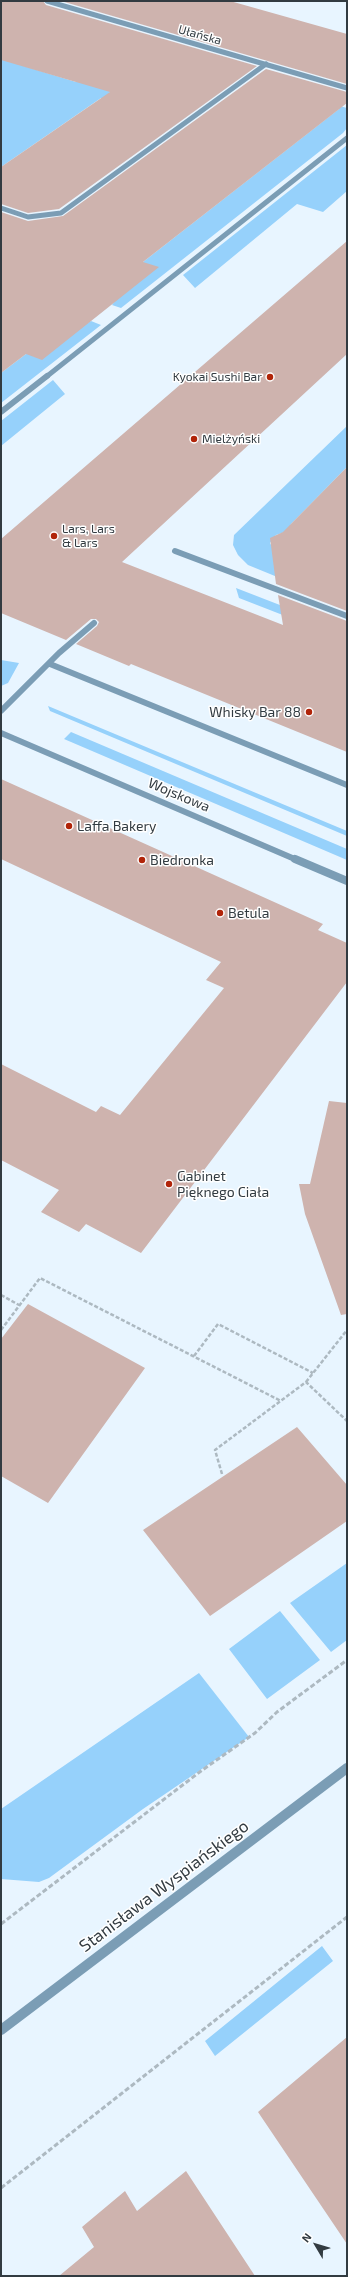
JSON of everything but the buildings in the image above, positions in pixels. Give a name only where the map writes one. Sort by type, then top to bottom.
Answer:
[{"type":"street","name":"Ułańska","points":[[47,1],[347,88]]},
{"type":"street","points":[[1,208],[28,217],[61,213],[266,64]]},
{"type":"street","points":[[1,412],[347,138]]},
{"type":"street","points":[[175,551],[347,616]]},
{"type":"street","points":[[1,711],[50,664],[59,653],[94,623]]},
{"type":"street","points":[[50,664],[347,785]]},
{"type":"street","name":"Wojskowa","points":[[1,733],[347,881]]},
{"type":"street","name":"Stanisława Wyspiańskiego","points":[[1,2030],[347,1768]]},
{"type":"path","points":[[1,1330],[40,1278],[281,1401]]},
{"type":"path","points":[[1,1295],[19,1306]]},
{"type":"path","points":[[194,1356],[218,1324],[313,1373]]},
{"type":"path","points":[[222,1474],[216,1450],[306,1382],[347,1330]]},
{"type":"path","points":[[306,1382],[347,1421]]},
{"type":"path","points":[[1,1924],[201,1771],[255,1733],[277,1712],[347,1660]]},
{"type":"path","points":[[1,2188],[347,1917]]},
{"type":"shaded area","points":[[1,59],[76,82],[83,78],[116,86],[104,99],[101,98],[1,167]]},
{"type":"shaded area","points":[[289,92],[347,108],[347,128],[343,133],[121,308],[112,305],[143,262],[339,109]]},
{"type":"shaded area","points":[[347,145],[347,191],[323,212],[297,204],[195,288],[183,275]]},
{"type":"shaded area","points":[[91,321],[101,325],[1,403],[1,373],[26,354]]},
{"type":"shaded area","points":[[53,380],[65,394],[1,446],[1,421]]},
{"type":"shaded area","points":[[347,426],[347,467],[291,524],[288,531],[276,535],[270,543],[292,583],[248,565],[238,555],[233,545],[234,535]]},
{"type":"shaded area","points":[[236,588],[347,631],[347,640],[239,598]]},
{"type":"shaded area","points":[[1,660],[19,663],[8,683],[1,686]]},
{"type":"shaded area","points":[[48,706],[347,831],[347,836],[50,711]]},
{"type":"shaded area","points":[[71,732],[347,849],[347,860],[64,739]]},
{"type":"shaded area","points":[[347,1563],[347,1640],[331,1652],[290,1603]]},
{"type":"shaded area","points":[[280,1611],[320,1660],[267,1699],[229,1649]]},
{"type":"shaded area","points":[[199,1673],[249,1737],[143,1809],[49,1878],[39,1882],[1,1879],[1,1809]]},
{"type":"shaded area","points":[[322,1946],[333,1961],[215,2056],[205,2041]]},
{"type":"place","name":"Kyokai Sushi Bar","points":[[270,377]]},
{"type":"place","name":"Mielżyński","points":[[194,439]]},
{"type":"place","name":"Lars, Lars & Lars","points":[[54,536]]},
{"type":"place","name":"Whisky Bar 88","points":[[309,712]]},
{"type":"place","name":"Laffa Bakery","points":[[69,826]]},
{"type":"place","name":"Biedronka","points":[[142,860]]},
{"type":"place","name":"Betula","points":[[220,913]]},
{"type":"place","name":"Gabinet Pięknego Ciała","points":[[169,1184]]}]
